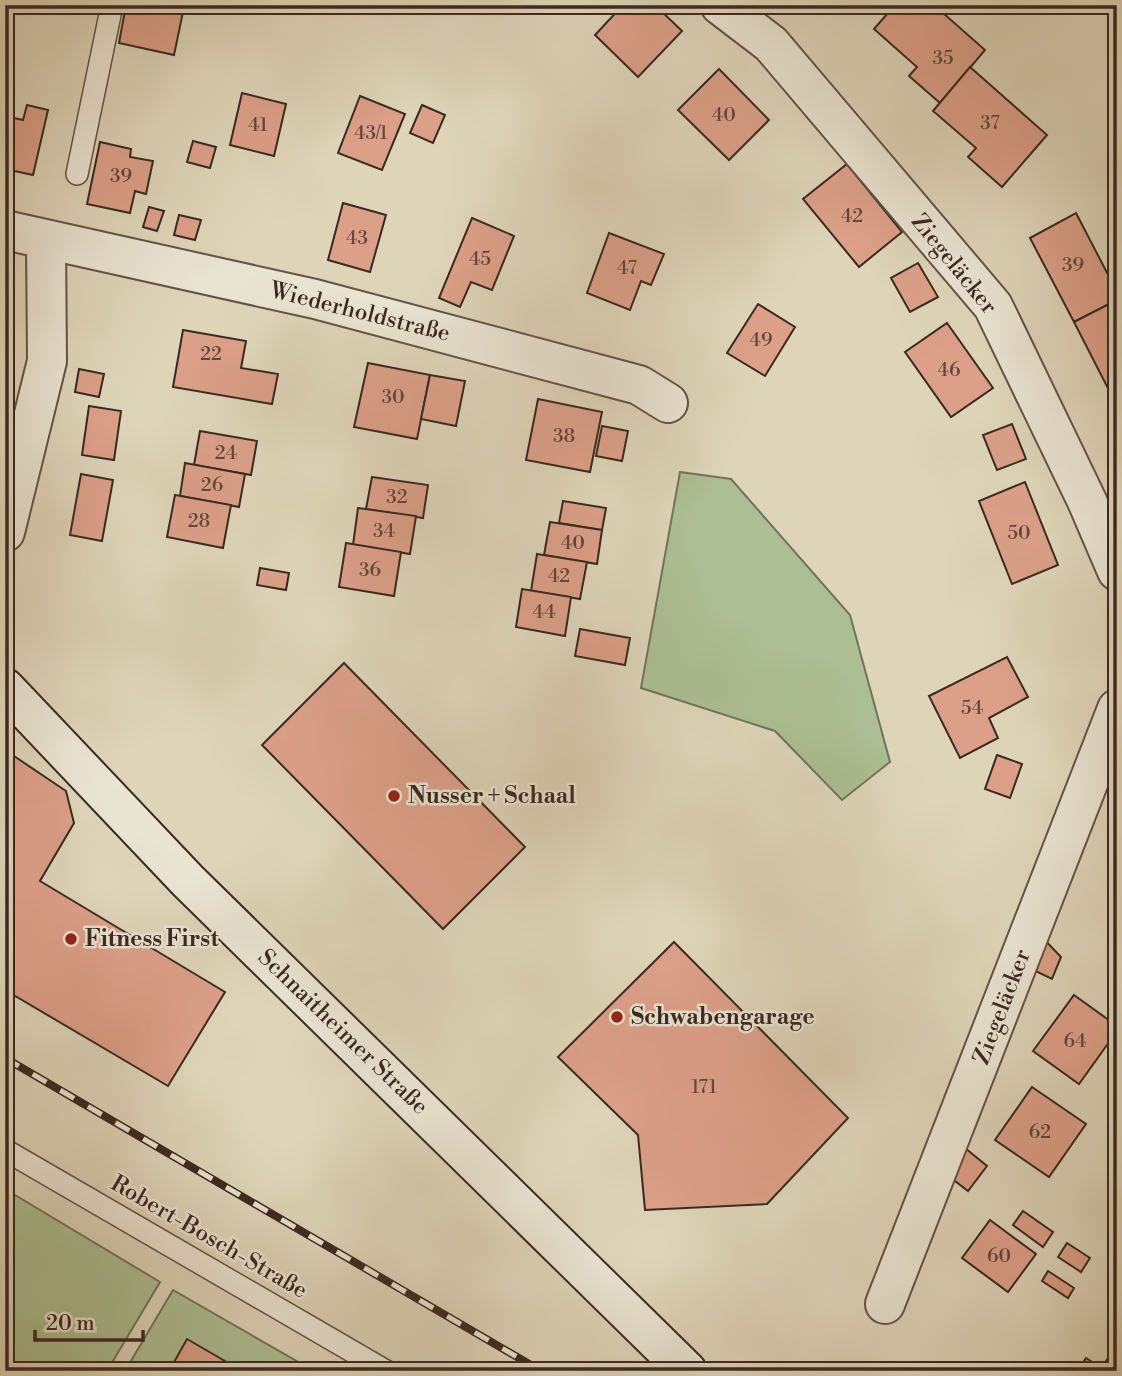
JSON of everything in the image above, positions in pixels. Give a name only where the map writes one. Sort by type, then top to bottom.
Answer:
[{"type":"street","name":"Ziegeläcker","points":[[720,5],[771,44],[993,306],[1087,501],[1117,571]]},
{"type":"street","name":"Wiederholdstraße","points":[[5,230],[315,299],[639,385],[667,403]]},
{"type":"street","points":[[5,532],[47,361],[46,240]]},
{"type":"street","name":"Schnaitheimer Straße","points":[[5,688],[188,881],[687,1371]]},
{"type":"street","name":"Ziegeläcker","points":[[886,1304],[1117,709]]},
{"type":"lane","points":[[77,174],[112,5]]},
{"type":"lane","name":"Robert-Bosch-Straße","points":[[5,1150],[386,1371]]},
{"type":"green space","points":[[680,472],[731,479],[850,615],[890,762],[842,800],[775,731],[641,688]]},
{"type":"green space","points":[[5,1189],[160,1282],[107,1371],[5,1371]]},
{"type":"green space","points":[[173,1290],[314,1371],[125,1371]]},
{"type":"building","points":[[126,5],[184,7],[174,55],[119,43]]},
{"type":"building","points":[[623,5],[655,5],[682,31],[638,77],[595,35]]},
{"type":"building","points":[[895,5],[934,5],[985,50],[940,103],[909,76],[917,67],[874,29]]},
{"type":"building","points":[[5,40],[13,43],[5,64]]},
{"type":"building","points":[[970,67],[1047,135],[1002,187],[968,157],[976,148],[933,111]]},
{"type":"building","points":[[719,69],[769,120],[729,160],[678,110]]},
{"type":"building","points":[[242,93],[286,104],[274,156],[230,145]]},
{"type":"building","points":[[360,96],[405,114],[382,170],[338,153]]},
{"type":"building","points":[[27,105],[48,110],[33,175],[5,169],[5,116],[23,120]]},
{"type":"building","points":[[422,105],[445,115],[433,143],[410,133]]},
{"type":"building","points":[[193,141],[216,147],[210,168],[187,162]]},
{"type":"building","points":[[100,142],[131,149],[130,157],[153,161],[146,194],[135,191],[130,213],[87,204]]},
{"type":"building","points":[[847,164],[902,232],[859,267],[803,199]]},
{"type":"building","points":[[343,203],[386,215],[370,272],[328,260]]},
{"type":"building","points":[[149,207],[164,211],[157,231],[143,227]]},
{"type":"building","points":[[1076,213],[1117,292],[1117,300],[1074,322],[1030,238]]},
{"type":"building","points":[[179,215],[201,220],[195,240],[174,235]]},
{"type":"building","points":[[472,218],[514,236],[492,290],[471,282],[460,307],[439,298]]},
{"type":"building","points":[[609,233],[664,254],[651,285],[641,281],[630,310],[587,293]]},
{"type":"building","points":[[918,263],[938,297],[910,312],[891,278]]},
{"type":"building","points":[[1117,300],[1117,406],[1074,322]]},
{"type":"building","points":[[758,304],[795,327],[765,376],[727,353]]},
{"type":"building","points":[[947,323],[993,388],[951,417],[905,352]]},
{"type":"building","points":[[183,330],[246,341],[241,368],[278,374],[272,404],[173,387]]},
{"type":"building","points":[[368,363],[430,375],[417,439],[354,427]]},
{"type":"building","points":[[79,369],[104,374],[99,397],[75,392]]},
{"type":"building","points":[[430,375],[465,381],[456,426],[421,419]]},
{"type":"building","points":[[538,399],[602,412],[590,472],[526,460]]},
{"type":"building","points":[[89,406],[121,411],[114,460],[82,455]]},
{"type":"building","points":[[1012,424],[1026,459],[997,470],[983,435]]},
{"type":"building","points":[[602,426],[628,431],[622,461],[596,456]]},
{"type":"building","points":[[200,431],[257,441],[251,475],[194,465]]},
{"type":"building","points":[[185,463],[245,474],[239,507],[180,496]]},
{"type":"building","points":[[81,474],[113,480],[102,541],[70,535]]},
{"type":"building","points":[[372,477],[428,485],[423,518],[366,509]]},
{"type":"building","points":[[1025,482],[1058,565],[1012,584],[979,501]]},
{"type":"building","points":[[175,495],[231,505],[223,548],[167,537]]},
{"type":"building","points":[[563,501],[606,508],[602,530],[559,523]]},
{"type":"building","points":[[358,508],[416,516],[410,554],[353,545]]},
{"type":"building","points":[[550,522],[602,530],[597,564],[544,555]]},
{"type":"building","points":[[346,543],[401,552],[394,596],[339,587]]},
{"type":"building","points":[[537,554],[587,562],[580,599],[531,591]]},
{"type":"building","points":[[260,568],[289,573],[286,590],[257,585]]},
{"type":"building","points":[[522,589],[571,597],[565,636],[516,627]]},
{"type":"building","points":[[580,629],[630,638],[625,665],[575,656]]},
{"type":"building","points":[[1007,657],[1028,697],[989,718],[998,738],[960,758],[929,696]]},
{"type":"building","name":"Nusser + Schaal","points":[[344,663],[525,847],[443,929],[262,745]]},
{"type":"building","name":"Fitness First","points":[[5,750],[66,791],[74,823],[40,881],[225,992],[168,1086],[5,990]]},
{"type":"building","points":[[997,755],[1022,764],[1010,798],[985,789]]},
{"type":"building","points":[[1038,933],[1061,957],[1052,979],[1025,966]]},
{"type":"building","points":[[674,942],[848,1118],[767,1204],[645,1210],[638,1135],[558,1057]]},
{"type":"building","points":[[1074,995],[1117,1026],[1117,1031],[1079,1084],[1033,1051]]},
{"type":"building","points":[[1032,1087],[1086,1124],[1049,1177],[995,1140]]},
{"type":"building","points":[[965,1148],[987,1166],[968,1191],[946,1174]]},
{"type":"building","points":[[1023,1211],[1053,1232],[1043,1247],[1013,1225]]},
{"type":"building","points":[[990,1220],[1036,1254],[1008,1292],[962,1258]]},
{"type":"building","points":[[1067,1243],[1090,1258],[1081,1272],[1058,1257]]},
{"type":"building","points":[[1048,1271],[1074,1288],[1068,1298],[1042,1281]]},
{"type":"building","points":[[187,1339],[242,1371],[169,1371]]},
{"type":"building","points":[[1117,1343],[1117,1371],[1107,1371],[1102,1368]]},
{"type":"building","points":[[1086,1358],[1102,1368],[1107,1371],[1078,1371]]},
{"type":"railway","points":[[5,1058],[541,1371]]},
{"type":"place","name":"Nusser + Schaal","points":[[394,796]]},
{"type":"place","name":"Fitness First","points":[[71,939]]},
{"type":"place","name":"Schwabengarage","points":[[617,1017]]}]
